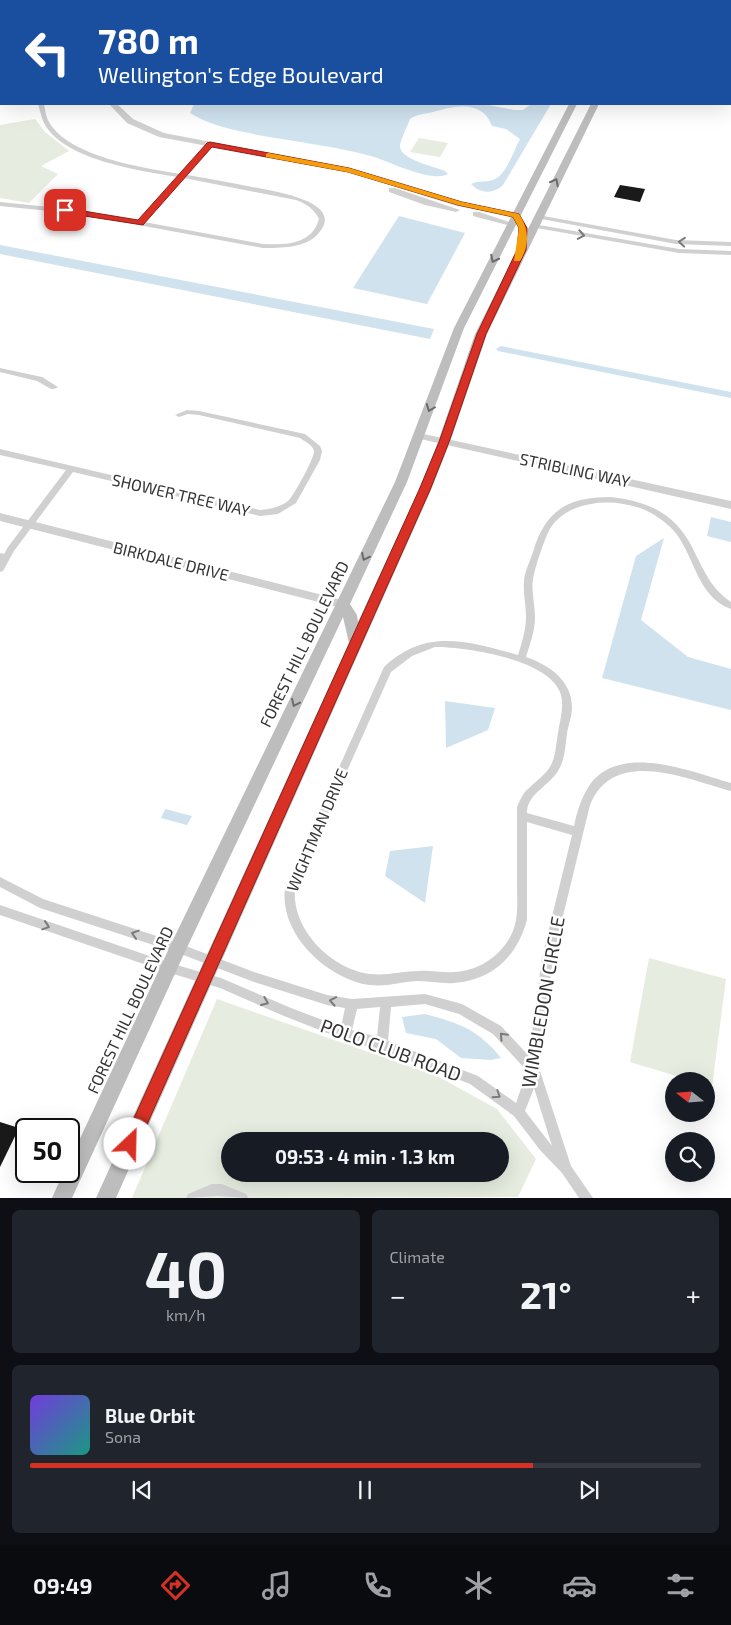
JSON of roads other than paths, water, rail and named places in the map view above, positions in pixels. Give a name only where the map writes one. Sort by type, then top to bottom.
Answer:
[{"type":"main road","name":"FOREST HILL BOULEVARD","points":[[62,1198],[178,948],[401,482],[459,328],[572,105]]},
{"type":"main road","points":[[106,1198],[356,644],[444,442],[481,334],[594,105]]},
{"type":"main road","points":[[526,196],[528,214],[536,222]]},
{"type":"main road","points":[[514,220],[523,228],[522,250]]},
{"type":"main road","points":[[342,604],[350,615],[356,644]]},
{"type":"street","points":[[0,204],[65,210],[273,246],[301,242],[315,233],[322,223],[320,214],[316,209],[296,198],[119,164],[76,147],[52,129],[43,113],[42,105]]},
{"type":"street","points":[[114,105],[130,121],[150,131],[325,166],[428,203],[494,218],[514,220]]},
{"type":"street","points":[[140,223],[210,144]]},
{"type":"street","points":[[536,222],[676,242],[731,244]]},
{"type":"street","points":[[536,222],[679,251],[731,253]]},
{"type":"street","points":[[0,370],[39,378],[54,387]]},
{"type":"street","name":"SHOWER TREE WAY","points":[[0,452],[252,512],[268,513],[282,509],[293,501],[318,456],[316,446],[302,436],[198,413],[187,412],[179,415]]},
{"type":"street","name":"STRIBLING WAY","points":[[419,436],[731,505]]},
{"type":"street","points":[[1,563],[70,469]]},
{"type":"street","points":[[521,659],[530,624],[529,577],[544,531],[560,512],[587,502],[611,500],[635,504],[667,520],[682,536],[707,586],[716,596],[731,606]]},
{"type":"street","name":"BIRKDALE DRIVE","points":[[0,517],[342,604]]},
{"type":"street","name":"WIGHTMAN DRIVE","points":[[443,644],[469,646],[539,665],[556,680],[564,692],[567,705],[556,764],[547,778],[528,794],[522,807],[521,816],[522,920],[520,929],[507,952],[493,965],[478,973],[458,977],[417,976],[385,980],[353,976],[334,967],[318,955],[306,940],[291,914],[289,906],[290,888],[387,670],[398,659],[411,651],[426,646],[443,644]]},
{"type":"street","name":"WIMBLEDON CIRCLE","points":[[518,1112],[528,1094],[534,1070],[538,1020],[548,950],[578,832],[591,791],[607,776],[621,769],[637,766],[655,767],[731,787]]},
{"type":"street","points":[[521,816],[578,832]]},
{"type":"street","points":[[0,882],[40,903],[178,948],[198,957]]},
{"type":"street","points":[[0,910],[189,973]]},
{"type":"street","name":"POLO CLUB ROAD","points":[[198,957],[327,1000],[352,1004],[425,999],[462,1010],[497,1030],[534,1070],[566,1169]]},
{"type":"street","name":"POLO CLUB ROAD","points":[[189,973],[345,1034],[382,1044],[474,1080],[518,1112],[544,1146],[566,1169],[587,1198]]},
{"type":"street","points":[[382,1044],[386,1003]]},
{"type":"street","points":[[345,1034],[352,1004]]},
{"type":"street","points":[[192,1198],[206,1190],[223,1189],[242,1198]]},
{"type":"water","points":[[194,105],[488,105],[523,110],[530,105],[550,105],[503,185],[487,192],[479,190],[471,184],[492,180],[499,176],[507,167],[520,139],[506,129],[492,126],[488,118],[475,108],[459,106],[418,115],[410,119],[400,145],[401,150],[411,158],[445,171],[448,174],[440,176],[420,174],[371,156],[223,127],[190,113]]},
{"type":"water","points":[[399,216],[465,233],[427,304],[353,288]]},
{"type":"water","points":[[0,245],[434,329],[430,339],[0,254]]},
{"type":"water","points":[[711,517],[731,522],[731,542],[707,536]]},
{"type":"water","points":[[664,538],[641,620],[688,657],[731,669],[731,710],[602,678],[636,556]]},
{"type":"water","points":[[445,701],[495,708],[488,730],[446,748]]},
{"type":"water","points":[[165,809],[192,816],[187,825],[161,818]]},
{"type":"water","points":[[433,846],[425,903],[385,876],[390,851]]},
{"type":"water","points":[[425,1014],[468,1029],[493,1048],[501,1058],[491,1060],[461,1058],[436,1039],[406,1033],[402,1017]]},
{"type":"waterway","points":[[501,349],[731,395]]}]
